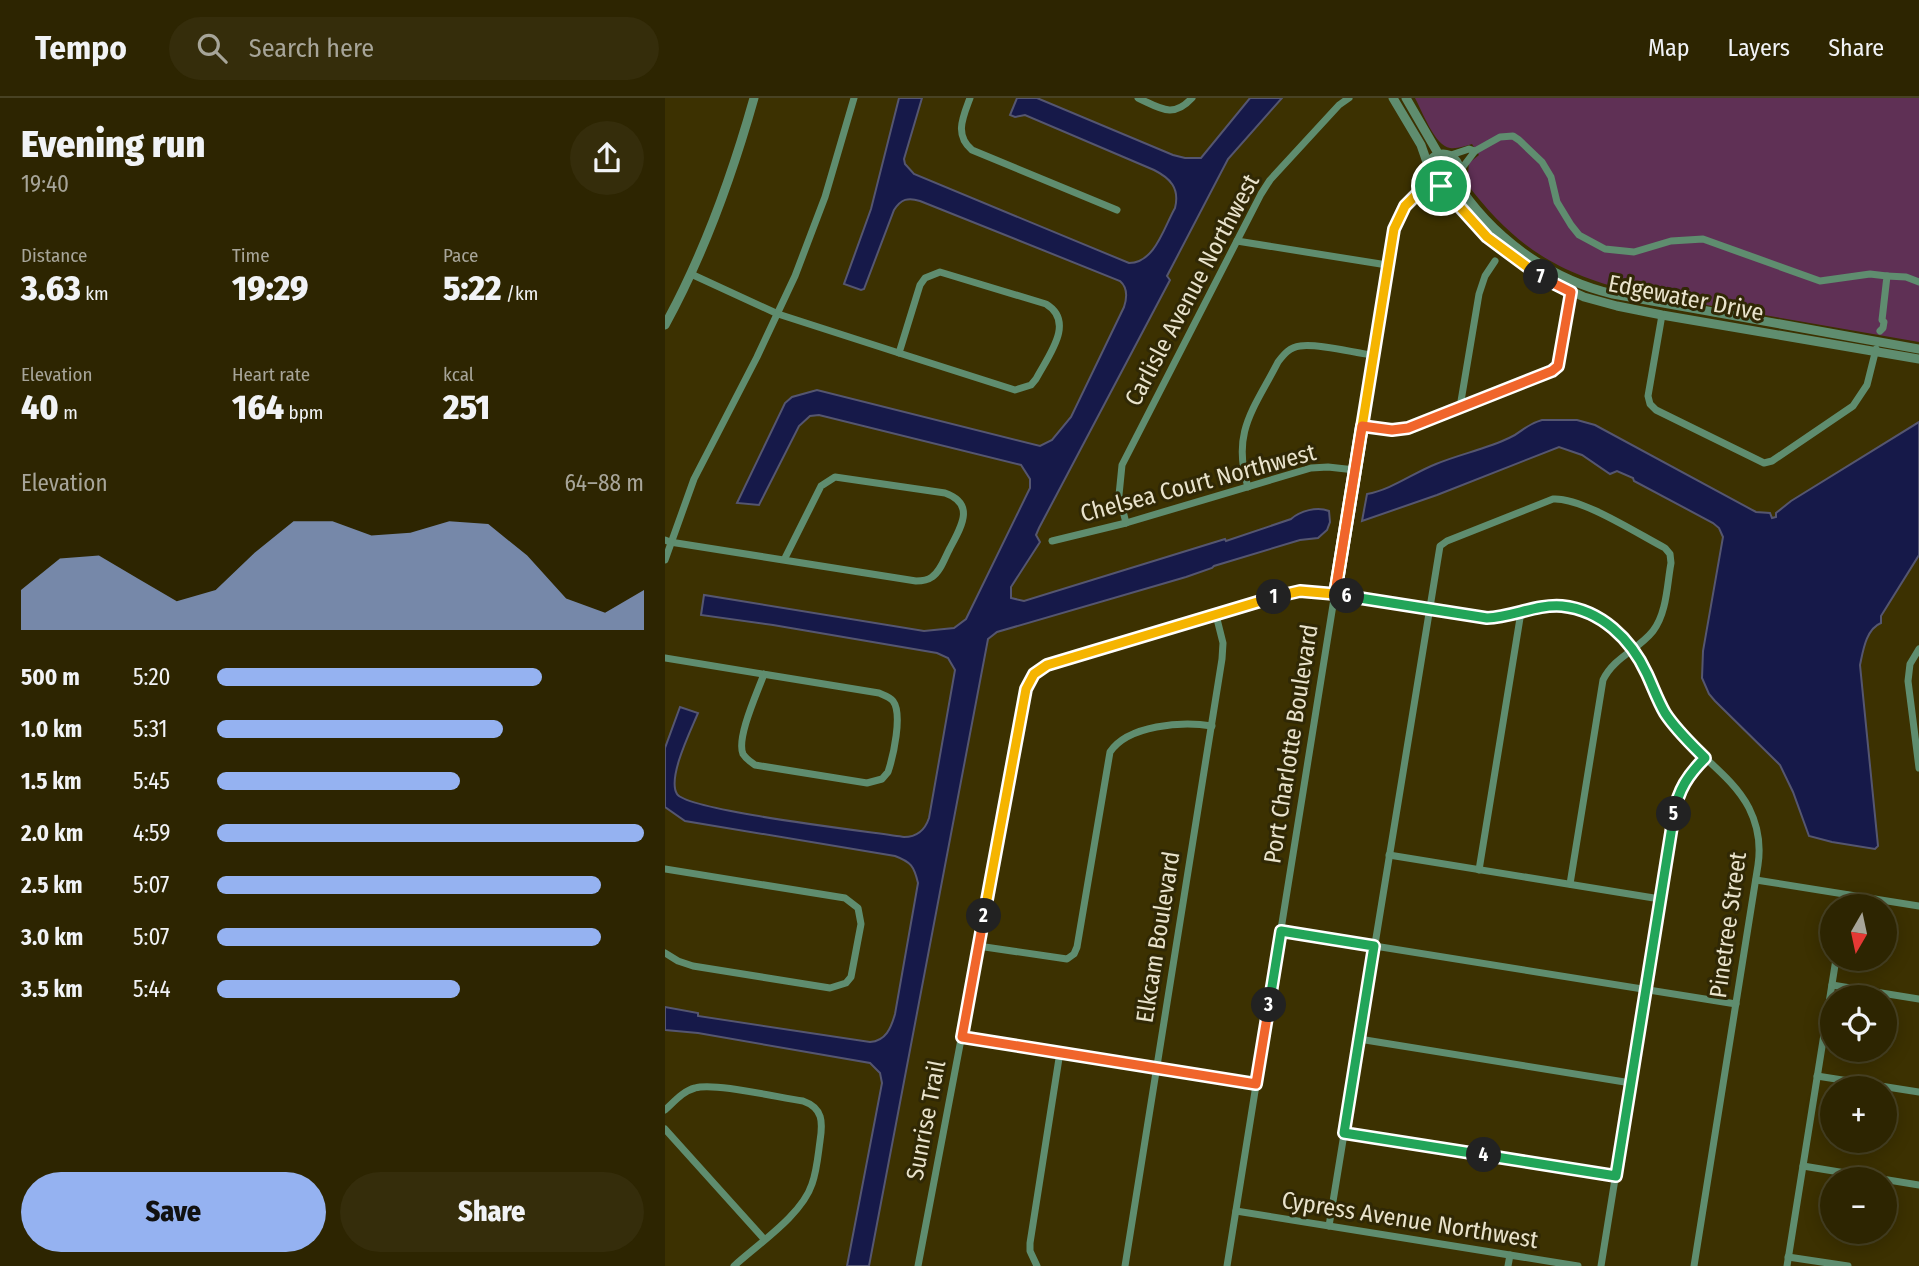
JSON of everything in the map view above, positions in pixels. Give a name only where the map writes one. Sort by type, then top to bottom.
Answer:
[{"type":"street","points":[[666,319],[691,274],[725,190],[754,98]]},
{"type":"street","points":[[665,560],[668,541],[694,479],[778,314],[814,226],[854,98]]},
{"type":"street","points":[[969,98],[960,129],[965,145],[1117,210]]},
{"type":"street","points":[[1138,98],[1171,111],[1179,109],[1192,98]]},
{"type":"street","name":"Carlisle Avenue Northwest","points":[[1126,523],[1119,495],[1122,465],[1237,241],[1270,180],[1339,105],[1349,98]]},
{"type":"street","points":[[1394,98],[1420,145],[1430,180],[1439,186]]},
{"type":"street","points":[[1406,98],[1444,155],[1457,164],[1457,176]]},
{"type":"street","points":[[1417,194],[1449,185],[1475,151],[1500,137],[1513,136],[1542,162],[1551,177],[1557,202],[1579,235],[1605,249],[1634,252],[1671,241],[1703,239],[1820,281],[1870,274],[1919,282]]},
{"type":"street","points":[[1427,167],[1433,158],[1469,149],[1475,151]]},
{"type":"street","name":"Port Charlotte Boulevard","points":[[1227,1266],[1387,265],[1397,221],[1405,206],[1417,194],[1416,189],[1427,167]]},
{"type":"street","name":"Edgewater Drive","points":[[1457,176],[1464,193],[1501,235],[1539,264],[1587,286],[1613,294],[1876,347],[1919,359]]},
{"type":"street","name":"Edgewater Drive","points":[[1439,186],[1503,251],[1543,278],[1571,292],[1617,306],[1662,315],[1876,347],[1919,349]]},
{"type":"street","points":[[1237,241],[1387,265]]},
{"type":"street","points":[[1460,407],[1479,294],[1485,276],[1495,261]]},
{"type":"street","points":[[691,274],[778,314],[898,353],[1015,390],[1023,389],[1037,379],[1060,331],[1061,323],[1058,315],[1046,304],[940,272],[925,278],[920,285],[898,353]]},
{"type":"street","points":[[1662,315],[1648,397],[1650,404],[1656,410],[1764,463],[1772,461],[1853,406],[1867,385],[1883,328],[1887,276]]},
{"type":"street","points":[[1362,426],[1400,429],[1552,371],[1558,366],[1571,292]]},
{"type":"street","points":[[1248,487],[1240,456],[1244,431],[1285,353],[1292,348],[1308,345],[1373,355]]},
{"type":"street","name":"Chelsea Court Northwest","points":[[1052,541],[1126,523],[1311,468],[1355,470]]},
{"type":"street","points":[[668,541],[784,560],[925,581],[938,571],[962,525],[963,509],[959,501],[945,493],[835,477],[821,486],[784,560]]},
{"type":"street","points":[[1329,1226],[1440,545],[1553,499],[1569,500],[1665,548],[1670,554],[1671,563],[1660,621],[1650,635],[1611,666],[1601,688],[1570,884]]},
{"type":"street","name":"Sunrise Trail","points":[[918,1266],[1026,689],[1034,674],[1047,665],[1292,592],[1335,594]]},
{"type":"street","name":"Pinetree Street","points":[[1335,594],[1487,618],[1552,606],[1580,610],[1606,622],[1632,649],[1647,673],[1665,712],[1680,733],[1739,793],[1753,818],[1759,846],[1756,880],[1694,1266]]},
{"type":"street","points":[[1479,870],[1521,612]]},
{"type":"street","name":"Elkcam Boulevard","points":[[1125,1266],[1223,651],[1216,614]]},
{"type":"street","points":[[1919,649],[1910,664],[1908,681],[1919,768]]},
{"type":"street","points":[[665,658],[764,674],[879,693],[893,701],[898,717],[891,764],[883,779],[867,783],[755,765],[748,760],[743,753],[742,737],[764,674]]},
{"type":"street","points":[[978,946],[1067,959],[1074,954],[1110,752],[1121,740],[1166,725],[1191,722],[1212,726]]},
{"type":"street","points":[[1601,1266],[1677,798],[1688,776],[1705,758]]},
{"type":"street","points":[[1389,855],[1660,899]]},
{"type":"street","points":[[665,869],[845,898],[858,908],[862,924],[852,977],[838,987],[830,988],[693,966],[665,953]]},
{"type":"street","points":[[1756,880],[1841,894]]},
{"type":"street","points":[[1897,903],[1919,906]]},
{"type":"street","points":[[1281,931],[1736,1004]]},
{"type":"street","points":[[1832,985],[1834,971]]},
{"type":"street","points":[[1897,995],[1919,999]]},
{"type":"street","points":[[962,1037],[1256,1084]]},
{"type":"street","points":[[1359,1039],[1631,1083]]},
{"type":"street","points":[[1037,1266],[1030,1251],[1030,1243],[1060,1052]]},
{"type":"street","points":[[1787,1266],[1820,1062]]},
{"type":"street","points":[[1818,1076],[1919,1092]]},
{"type":"street","points":[[665,1110],[687,1091],[703,1086],[803,1101],[817,1110],[823,1125],[809,1191],[800,1205],[734,1266]]},
{"type":"street","points":[[665,1129],[764,1239]]},
{"type":"street","points":[[1344,1133],[1616,1176]]},
{"type":"street","points":[[1803,1166],[1919,1185]]},
{"type":"street","name":"Cypress Avenue Northwest","points":[[1236,1211],[1578,1266]]},
{"type":"street","points":[[1509,1266],[1510,1255]]},
{"type":"street","points":[[1788,1256],[1847,1266]]},
{"type":"shaded area","points":[[899,98],[922,98],[904,159],[914,174],[1129,263],[1146,257],[1158,243],[1175,208],[1176,195],[1172,184],[1154,170],[1025,115],[1010,115],[1017,98],[1037,98],[1173,155],[1201,158],[1250,98],[1282,98],[1228,159],[1167,276],[1170,280],[1039,528],[1036,535],[1040,542],[1011,587],[1011,598],[1024,601],[1225,539],[1226,541],[1291,519],[1309,510],[1329,511],[1330,522],[1327,530],[1318,538],[1300,540],[1186,577],[997,632],[988,639],[869,1266],[847,1266],[882,1083],[880,1073],[870,1063],[698,1033],[665,1030],[665,1007],[698,1013],[698,1016],[870,1042],[880,1039],[890,1029],[895,1014],[918,883],[915,872],[911,865],[895,856],[685,821],[665,807],[665,748],[680,707],[698,713],[675,777],[677,794],[689,801],[745,814],[821,826],[913,836],[923,829],[929,818],[955,670],[948,658],[937,653],[701,615],[704,595],[924,631],[954,628],[966,619],[1030,488],[1030,479],[1021,465],[819,415],[810,416],[799,426],[759,505],[737,503],[785,403],[792,397],[817,390],[1040,446],[1052,440],[1071,417],[1124,307],[1126,297],[1126,290],[1120,281],[912,199],[902,201],[894,210],[864,289],[844,284],[871,209]]},
{"type":"shaded area","points":[[1415,98],[1919,98],[1919,342],[1638,293],[1610,286],[1562,267],[1522,242],[1485,207],[1467,184],[1469,163],[1479,155],[1472,144],[1455,148],[1444,146],[1434,135]]},
{"type":"shaded area","points":[[1542,420],[1577,420],[1595,425],[1756,512],[1770,513],[1772,518],[1791,501],[1919,422],[1919,555],[1881,616],[1881,623],[1869,635],[1860,665],[1878,846],[1875,849],[1809,836],[1780,765],[1709,694],[1702,678],[1703,651],[1723,537],[1713,523],[1634,481],[1633,478],[1617,471],[1610,474],[1582,455],[1559,447],[1362,521],[1367,494],[1385,489],[1436,464],[1500,442]]},
{"type":"route","points":[[1441,186],[1417,194],[1405,206],[1394,229],[1387,265],[1335,594],[1292,592],[1047,665],[1040,668],[1029,681],[962,1037],[1256,1084],[1281,931],[1374,946],[1344,1133],[1616,1176],[1675,806],[1683,783],[1705,758],[1675,727],[1657,698],[1639,658],[1626,641],[1614,628],[1589,613],[1571,607],[1542,606],[1496,618],[1479,617],[1335,594],[1362,426],[1392,430],[1408,428],[1552,371],[1558,366],[1571,292],[1543,278],[1503,251],[1441,186]]}]
